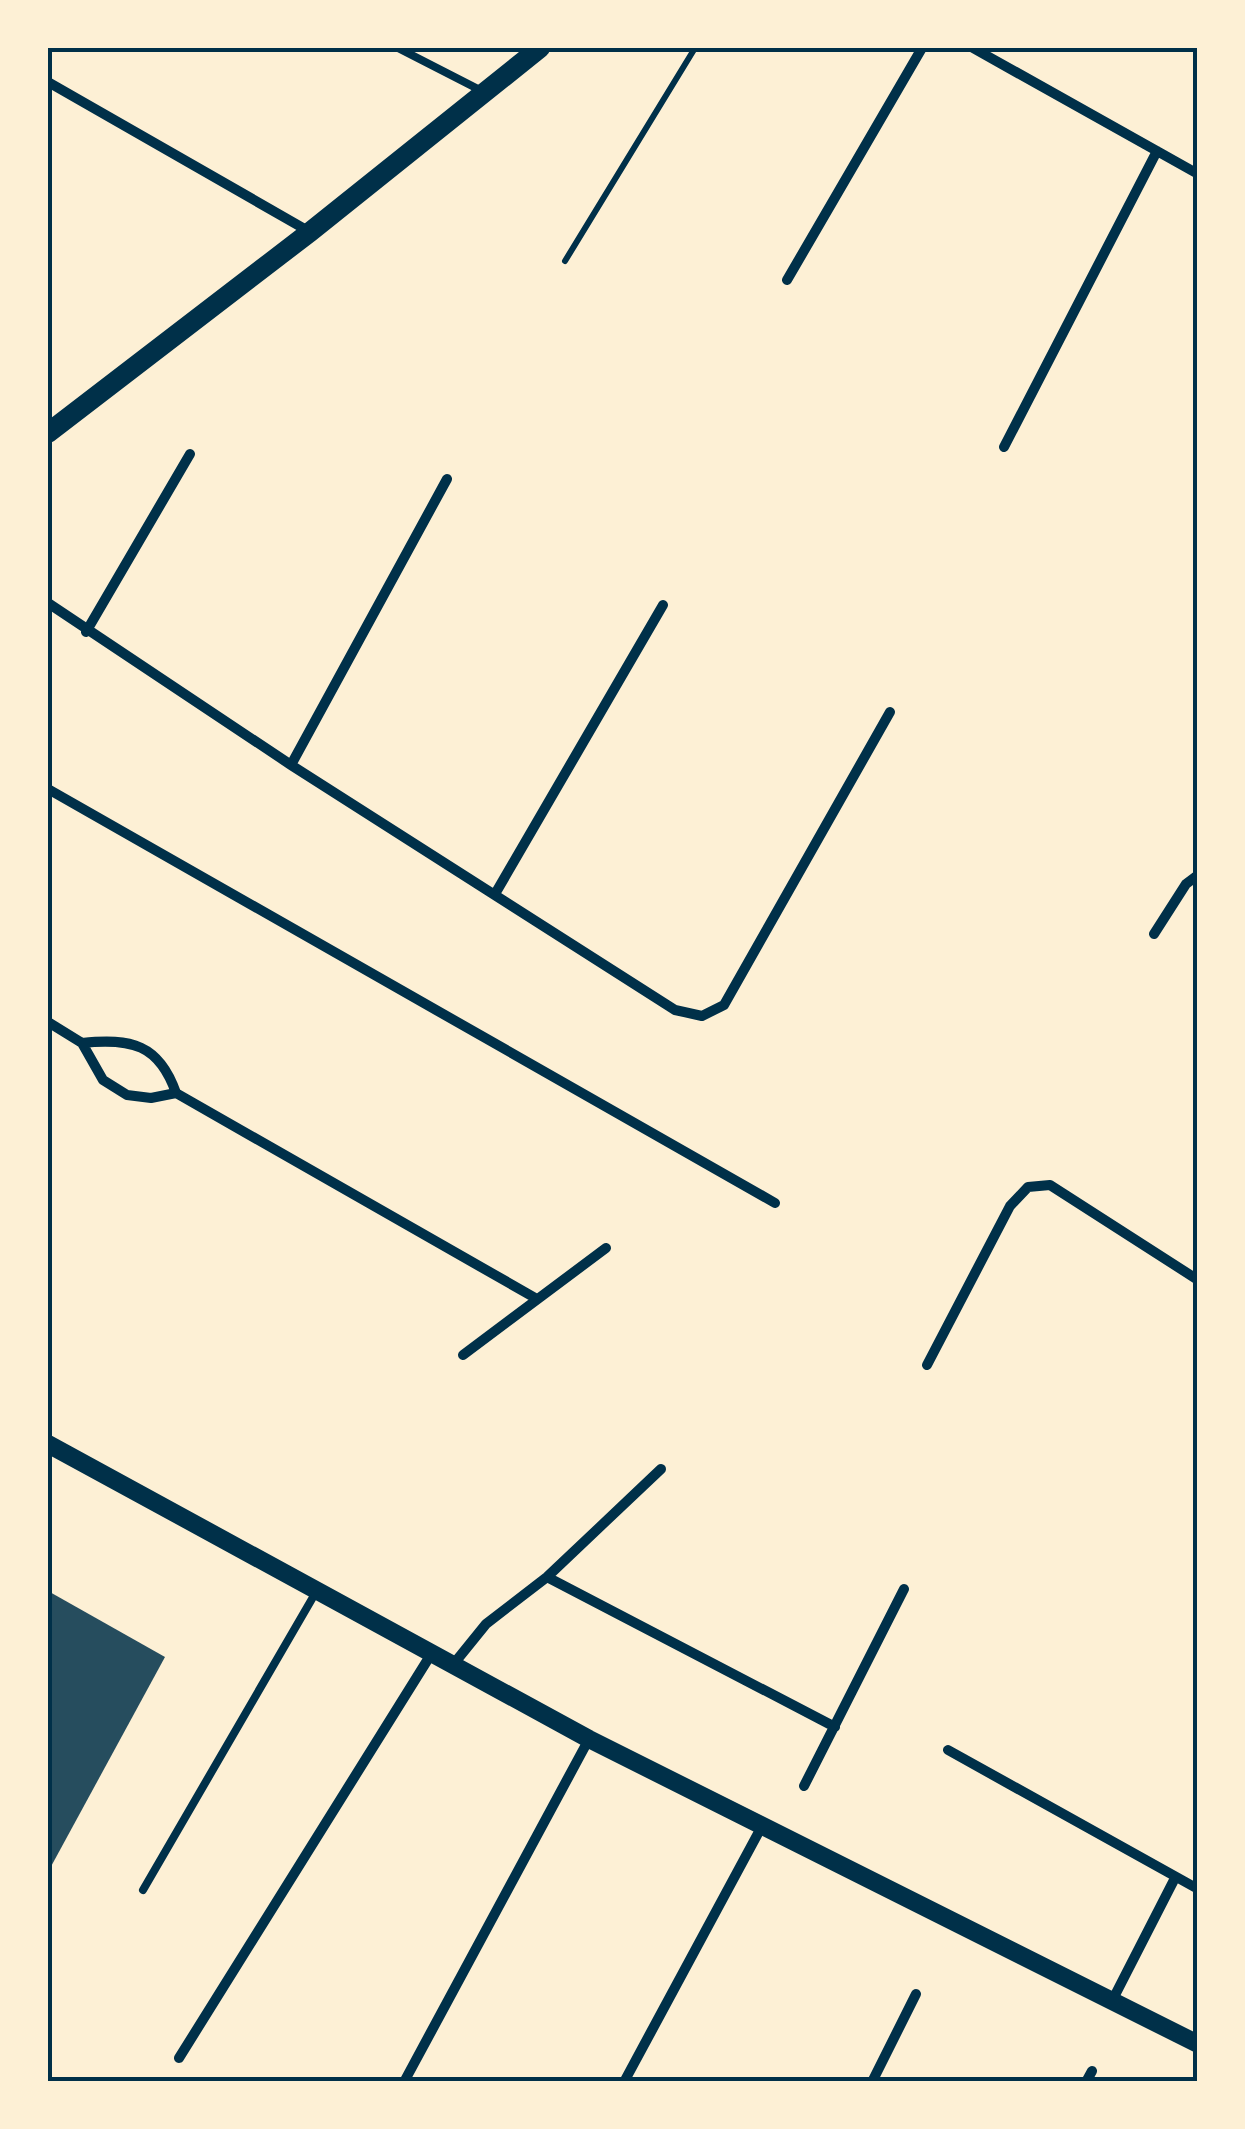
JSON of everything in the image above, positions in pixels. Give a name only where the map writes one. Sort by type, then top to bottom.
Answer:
[{"type":"main road","points":[[48,432],[310,232],[540,48]]},
{"type":"street","points":[[787,280],[922,48]]},
{"type":"street","points":[[973,48],[1198,174]]},
{"type":"street","points":[[48,82],[310,232]]},
{"type":"street","points":[[1004,447],[1157,151]]},
{"type":"street","points":[[86,632],[190,454]]},
{"type":"street","points":[[291,765],[447,480]]},
{"type":"street","points":[[48,603],[86,632],[675,1010],[702,1016],[724,1005],[890,712]]},
{"type":"street","points":[[495,894],[663,605]]},
{"type":"street","points":[[48,789],[775,1203]]},
{"type":"street","points":[[1154,934],[1186,884],[1198,876]]},
{"type":"street","points":[[48,1022],[82,1043],[103,1080],[127,1095],[151,1098],[176,1093]]},
{"type":"street","points":[[82,1043],[113,1040],[142,1047],[166,1066],[176,1093],[537,1299]]},
{"type":"street","points":[[927,1365],[1010,1206],[1028,1188],[1050,1185],[1198,1280]]},
{"type":"street","points":[[462,1355],[606,1248]]},
{"type":"street","points":[[48,1444],[589,1740],[1198,2044]]},
{"type":"street","points":[[452,1666],[486,1624],[548,1577],[660,1469]]},
{"type":"street","points":[[548,1577],[835,1728]]},
{"type":"street","points":[[804,1786],[904,1589]]},
{"type":"street","points":[[179,2058],[430,1656]]},
{"type":"street","points":[[404,2082],[589,1740]]},
{"type":"street","points":[[948,1750],[1198,1888]]},
{"type":"street","points":[[624,2082],[762,1826]]},
{"type":"street","points":[[1112,2001],[1175,1878]]},
{"type":"street","points":[[872,2082],[916,1994]]},
{"type":"lane","points":[[398,48],[484,92]]},
{"type":"lane","points":[[143,1890],[316,1592]]},
{"type":"path","points":[[565,262],[695,48]]},
{"type":"building","points":[[48,1591],[165,1657],[48,1872]]}]
